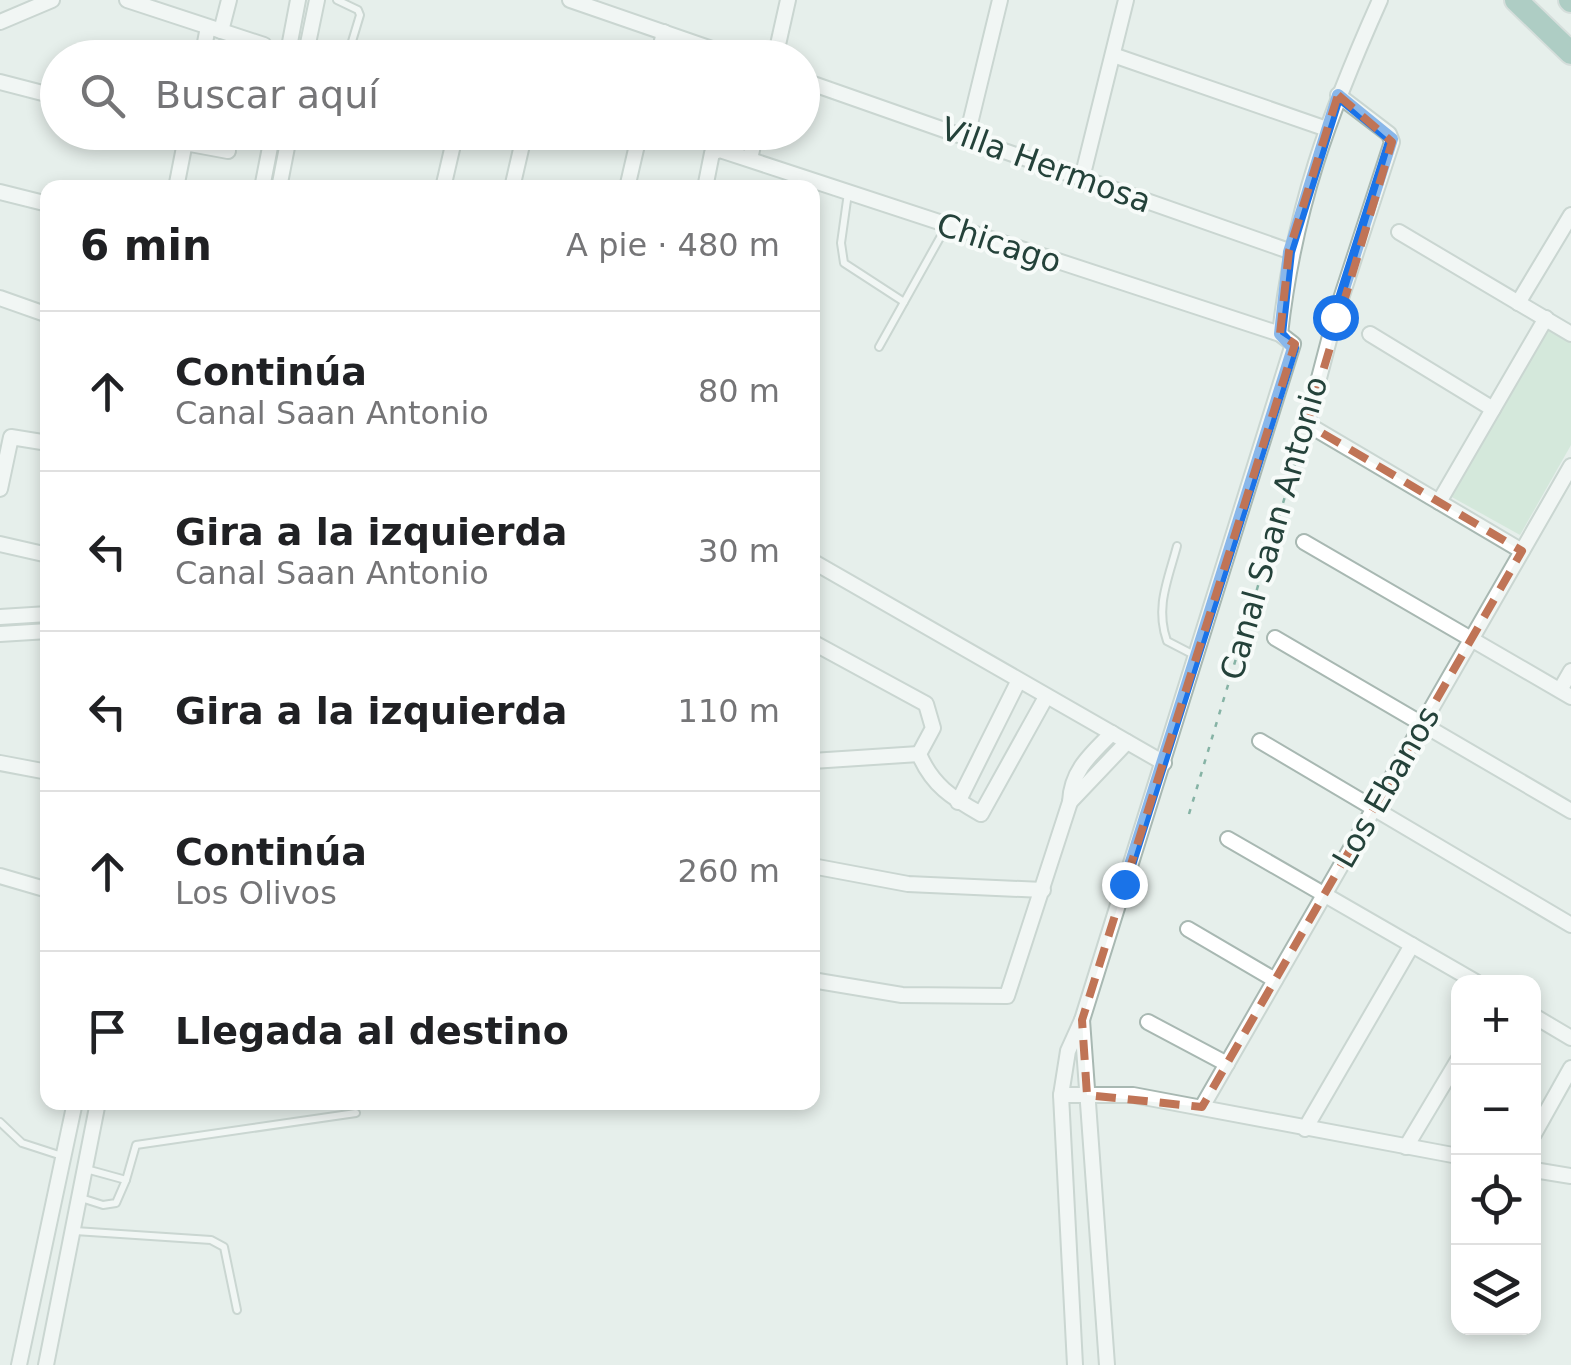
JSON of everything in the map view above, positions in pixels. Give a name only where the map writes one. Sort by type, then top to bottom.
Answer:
[{"type":"main road","points":[[1516,0],[1571,53]]},
{"type":"street","points":[[0,22],[52,0]]},
{"type":"street","points":[[126,0],[248,40]]},
{"type":"street","points":[[209,40],[229,0]]},
{"type":"street","points":[[290,40],[298,0]]},
{"type":"street","points":[[308,40],[316,0]]},
{"type":"street","points":[[570,0],[687,40]]},
{"type":"street","points":[[779,40],[788,0]]},
{"type":"street","points":[[967,136],[1000,0]]},
{"type":"street","points":[[1082,178],[1126,0]]},
{"type":"street","points":[[1075,1365],[1061,1095],[1068,1052],[1082,1020],[1164,764],[1293,348],[1280,334],[1289,252],[1324,128],[1380,0]]},
{"type":"street","points":[[662,40],[664,32]]},
{"type":"street","points":[[1113,55],[1324,128]]},
{"type":"street","points":[[0,82],[40,92]]},
{"type":"street","name":"Villa Hermosa","points":[[820,86],[1289,252]]},
{"type":"street","name":"Canal Saan Antonio","points":[[1307,424],[1335,317],[1392,142],[1390,134],[1338,95]]},
{"type":"street","points":[[178,180],[184,150]]},
{"type":"street","points":[[264,180],[270,150]]},
{"type":"street","points":[[266,169],[280,180],[286,150]]},
{"type":"street","points":[[445,180],[452,150]]},
{"type":"street","points":[[514,180],[521,150]]},
{"type":"street","points":[[630,180],[636,150]]},
{"type":"street","name":"Chicago","points":[[707,180],[712,152],[720,150],[803,180]]},
{"type":"street","points":[[750,159],[752,150]]},
{"type":"street","name":"Chicago","points":[[820,186],[1280,334]]},
{"type":"street","points":[[0,192],[40,202]]},
{"type":"street","points":[[1518,303],[1571,215]]},
{"type":"street","points":[[1398,232],[1571,334]]},
{"type":"street","points":[[0,298],[40,312]]},
{"type":"street","points":[[1439,502],[1546,318]]},
{"type":"street","points":[[1370,334],[1492,409]]},
{"type":"street","points":[[1307,424],[1522,550]]},
{"type":"street","points":[[0,488],[10,439],[16,436],[40,441]]},
{"type":"street","name":"Los Ebanos","points":[[1202,1108],[1571,466]]},
{"type":"street","points":[[1304,542],[1566,693],[1571,671]]},
{"type":"street","points":[[0,544],[40,554]]},
{"type":"street","points":[[820,566],[1164,764]]},
{"type":"street","points":[[0,617],[40,614]]},
{"type":"street","points":[[0,634],[40,632]]},
{"type":"street","points":[[1276,638],[1571,810]]},
{"type":"street","points":[[820,646],[926,704],[933,728],[919,754]]},
{"type":"street","points":[[958,802],[1018,682]]},
{"type":"street","points":[[919,754],[938,788],[981,814],[1046,697]]},
{"type":"street","points":[[820,981],[902,994],[1002,998],[1009,993],[1070,802],[1071,785],[1082,766],[1112,733]]},
{"type":"street","points":[[1260,741],[1571,924]]},
{"type":"street","points":[[1070,802],[1127,742]]},
{"type":"street","points":[[820,760],[919,754]]},
{"type":"street","points":[[0,762],[40,770]]},
{"type":"street","points":[[1228,839],[1464,975]]},
{"type":"street","points":[[820,868],[908,884],[1043,890]]},
{"type":"street","points":[[0,876],[40,888]]},
{"type":"street","points":[[1188,929],[1275,980]]},
{"type":"street","points":[[1305,1129],[1412,945]]},
{"type":"street","points":[[1082,1020],[1107,1365]]},
{"type":"street","points":[[1541,1020],[1571,1038]]},
{"type":"street","points":[[1148,1022],[1226,1064]]},
{"type":"street","points":[[1406,1147],[1455,1065]]},
{"type":"street","points":[[1541,1122],[1571,1068]]},
{"type":"street","points":[[1061,1095],[1133,1094],[1452,1155]]},
{"type":"street","points":[[19,1365],[73,1110]]},
{"type":"street","points":[[46,1365],[96,1110]]},
{"type":"street","points":[[1541,1171],[1571,1176]]},
{"type":"street","points":[[36,1288],[61,1293]]},
{"type":"lane","points":[[337,0],[360,15],[352,40]]},
{"type":"lane","points":[[848,192],[841,243],[844,263],[904,302]]},
{"type":"lane","points":[[879,347],[946,226]]},
{"type":"lane","points":[[1178,546],[1160,608],[1161,623],[1168,642],[1197,657]]},
{"type":"lane","points":[[80,1198],[116,1203],[136,1145],[356,1114]]},
{"type":"lane","points":[[0,1122],[22,1144],[64,1156]]},
{"type":"lane","points":[[85,1169],[126,1180]]},
{"type":"lane","points":[[73,1231],[211,1240],[224,1247],[229,1260],[237,1310]]},
{"type":"path","name":"Canal Saan Antonio","points":[[1189,814],[1307,424]]},
{"type":"highlighted area","points":[[1338,95],[1392,142],[1307,424],[1522,551],[1202,1107],[1087,1095],[1082,1020],[1295,344],[1280,334],[1289,251]]},
{"type":"green space","points":[[1545,328],[1571,343],[1571,445],[1520,535],[1450,496]]},
{"type":"route","points":[[1124,884],[1294,346],[1280,334],[1289,252],[1324,128],[1338,95],[1392,139],[1335,317]]}]
